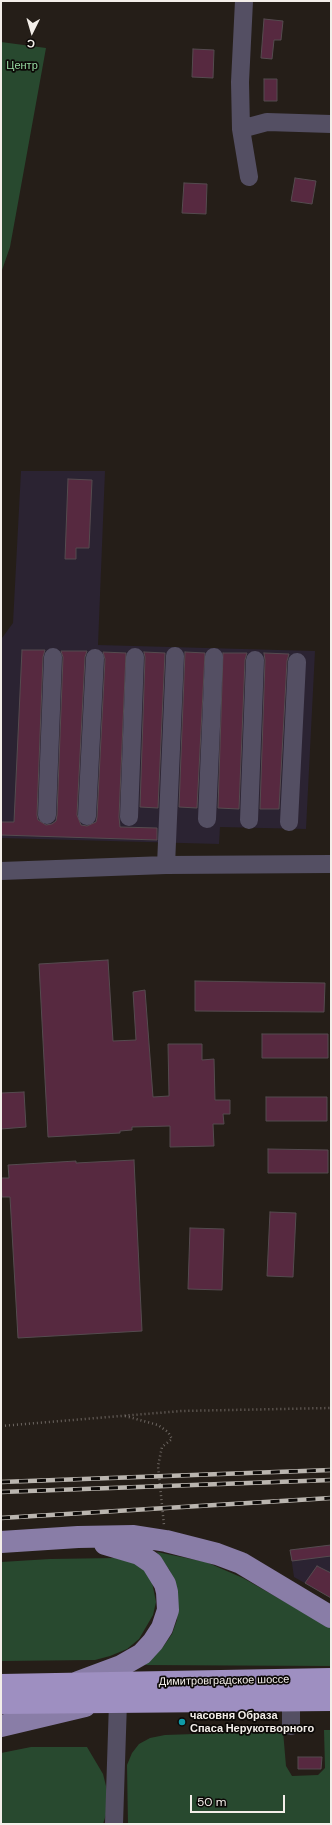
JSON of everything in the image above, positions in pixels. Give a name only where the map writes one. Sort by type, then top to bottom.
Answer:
[{"type":"highway","name":"Димитровградское шоссе","points":[[112,1696],[331,1679]]},
{"type":"highway","points":[[1,1685],[71,1684],[112,1696]]},
{"type":"highway","points":[[1,1703],[112,1696]]},
{"type":"highway","name":"Димитровградское шоссе","points":[[112,1696],[291,1701],[331,1700]]},
{"type":"main road","points":[[1,1542],[78,1537],[134,1536],[166,1541],[217,1554],[241,1563],[331,1617]]},
{"type":"main road","points":[[71,1684],[121,1666],[142,1654],[153,1642],[162,1628],[168,1610],[165,1584],[157,1569],[146,1558],[125,1549],[78,1537]]},
{"type":"main road","points":[[1,1726],[46,1717],[112,1696]]},
{"type":"street","points":[[244,1],[240,82],[240,129],[249,177]]},
{"type":"street","points":[[240,129],[267,122],[331,124]]},
{"type":"street","points":[[166,865],[175,656]]},
{"type":"street","points":[[47,815],[53,657]]},
{"type":"street","points":[[129,817],[135,657]]},
{"type":"street","points":[[207,819],[214,657]]},
{"type":"street","points":[[87,816],[95,658]]},
{"type":"street","points":[[249,820],[255,660]]},
{"type":"street","points":[[289,822],[297,662]]},
{"type":"street","points":[[1,871],[166,865],[331,864]]},
{"type":"street","points":[[112,1696],[114,1824]]},
{"type":"street","points":[[291,1701],[291,1726]]},
{"type":"path","points":[[1,1426],[182,1411],[331,1408]]},
{"type":"path","points":[[122,1416],[158,1425],[168,1432],[172,1439],[162,1447],[158,1466],[166,1541]]},
{"type":"shaded area","points":[[21,471],[105,471],[98,645],[315,651],[306,829],[220,827],[219,844],[1,838],[1,643],[2,638],[13,623]]},
{"type":"shaded area","points":[[331,1545],[331,1598],[294,1577],[290,1550]]},
{"type":"green space","name":"Центр","points":[[1,42],[46,48],[10,247],[1,273]]},
{"type":"green space","points":[[157,1552],[206,1562],[243,1578],[331,1628],[331,1666],[145,1665],[163,1647],[172,1634],[177,1620],[178,1593],[170,1571]]},
{"type":"green space","points":[[115,1558],[137,1563],[148,1573],[152,1582],[156,1602],[153,1615],[139,1639],[127,1649],[95,1660],[1,1661],[1,1562],[50,1559]]},
{"type":"green space","points":[[324,1730],[331,1730],[331,1824],[128,1824],[127,1765],[132,1753],[139,1744],[150,1738],[165,1735],[283,1731],[286,1766],[292,1776],[318,1775],[325,1768]]},
{"type":"green space","points":[[31,1747],[87,1747],[103,1774],[110,1802],[103,1824],[1,1824],[1,1753]]},
{"type":"building","points":[[264,19],[283,21],[281,40],[274,40],[272,59],[261,58]]},
{"type":"building","points":[[193,49],[214,50],[213,78],[192,77]]},
{"type":"building","points":[[264,79],[277,79],[277,101],[264,101]]},
{"type":"building","points":[[295,178],[316,181],[312,204],[291,201]]},
{"type":"building","points":[[184,183],[207,184],[206,214],[182,213]]},
{"type":"building","points":[[68,479],[92,480],[89,548],[76,548],[76,559],[65,559]]},
{"type":"building","points":[[22,650],[45,650],[43,657],[38,820],[46,825],[52,824],[56,821],[57,815],[63,657],[61,651],[87,651],[85,657],[77,815],[81,825],[87,826],[96,822],[97,817],[105,659],[103,652],[126,653],[119,817],[120,827],[157,828],[157,840],[1,835],[1,822],[14,822]]},
{"type":"building","points":[[144,652],[165,653],[158,808],[140,807]]},
{"type":"building","points":[[185,652],[205,653],[197,808],[179,807]]},
{"type":"building","points":[[223,653],[247,653],[245,660],[239,809],[218,808]]},
{"type":"building","points":[[264,653],[289,654],[287,661],[279,809],[260,809]]},
{"type":"building","points":[[108,960],[113,1041],[136,1040],[133,992],[145,990],[153,1097],[169,1096],[168,1044],[202,1044],[202,1060],[214,1059],[215,1100],[230,1100],[230,1114],[223,1114],[224,1124],[213,1124],[214,1146],[170,1147],[170,1126],[132,1127],[132,1130],[120,1131],[120,1133],[48,1137],[39,964]]},
{"type":"building","points":[[195,981],[325,983],[324,1012],[195,1011]]},
{"type":"building","points":[[262,1034],[328,1034],[328,1058],[262,1058]]},
{"type":"building","points":[[24,1092],[26,1127],[1,1129],[1,1093]]},
{"type":"building","points":[[266,1097],[327,1097],[327,1121],[266,1121]]},
{"type":"building","points":[[268,1149],[328,1150],[328,1173],[268,1173]]},
{"type":"building","points":[[134,1160],[142,1331],[18,1338],[10,1197],[2,1197],[1,1178],[9,1178],[8,1165],[76,1161],[76,1163]]},
{"type":"building","points":[[270,1212],[296,1213],[293,1277],[267,1276]]},
{"type":"building","points":[[190,1228],[224,1229],[222,1290],[188,1289]]},
{"type":"building","points":[[331,1545],[331,1556],[292,1561],[290,1550]]},
{"type":"building","points":[[317,1566],[331,1573],[331,1598],[305,1583]]},
{"type":"building","points":[[298,1757],[322,1757],[321,1769],[298,1769]]},
{"type":"railway","points":[[1,1482],[331,1470]]},
{"type":"railway","points":[[1,1492],[331,1480]]},
{"type":"railway","points":[[1,1518],[331,1498]]},
{"type":"place","name":"часовня Образа Спаса Нерукотворного","points":[[182,1722]]}]
